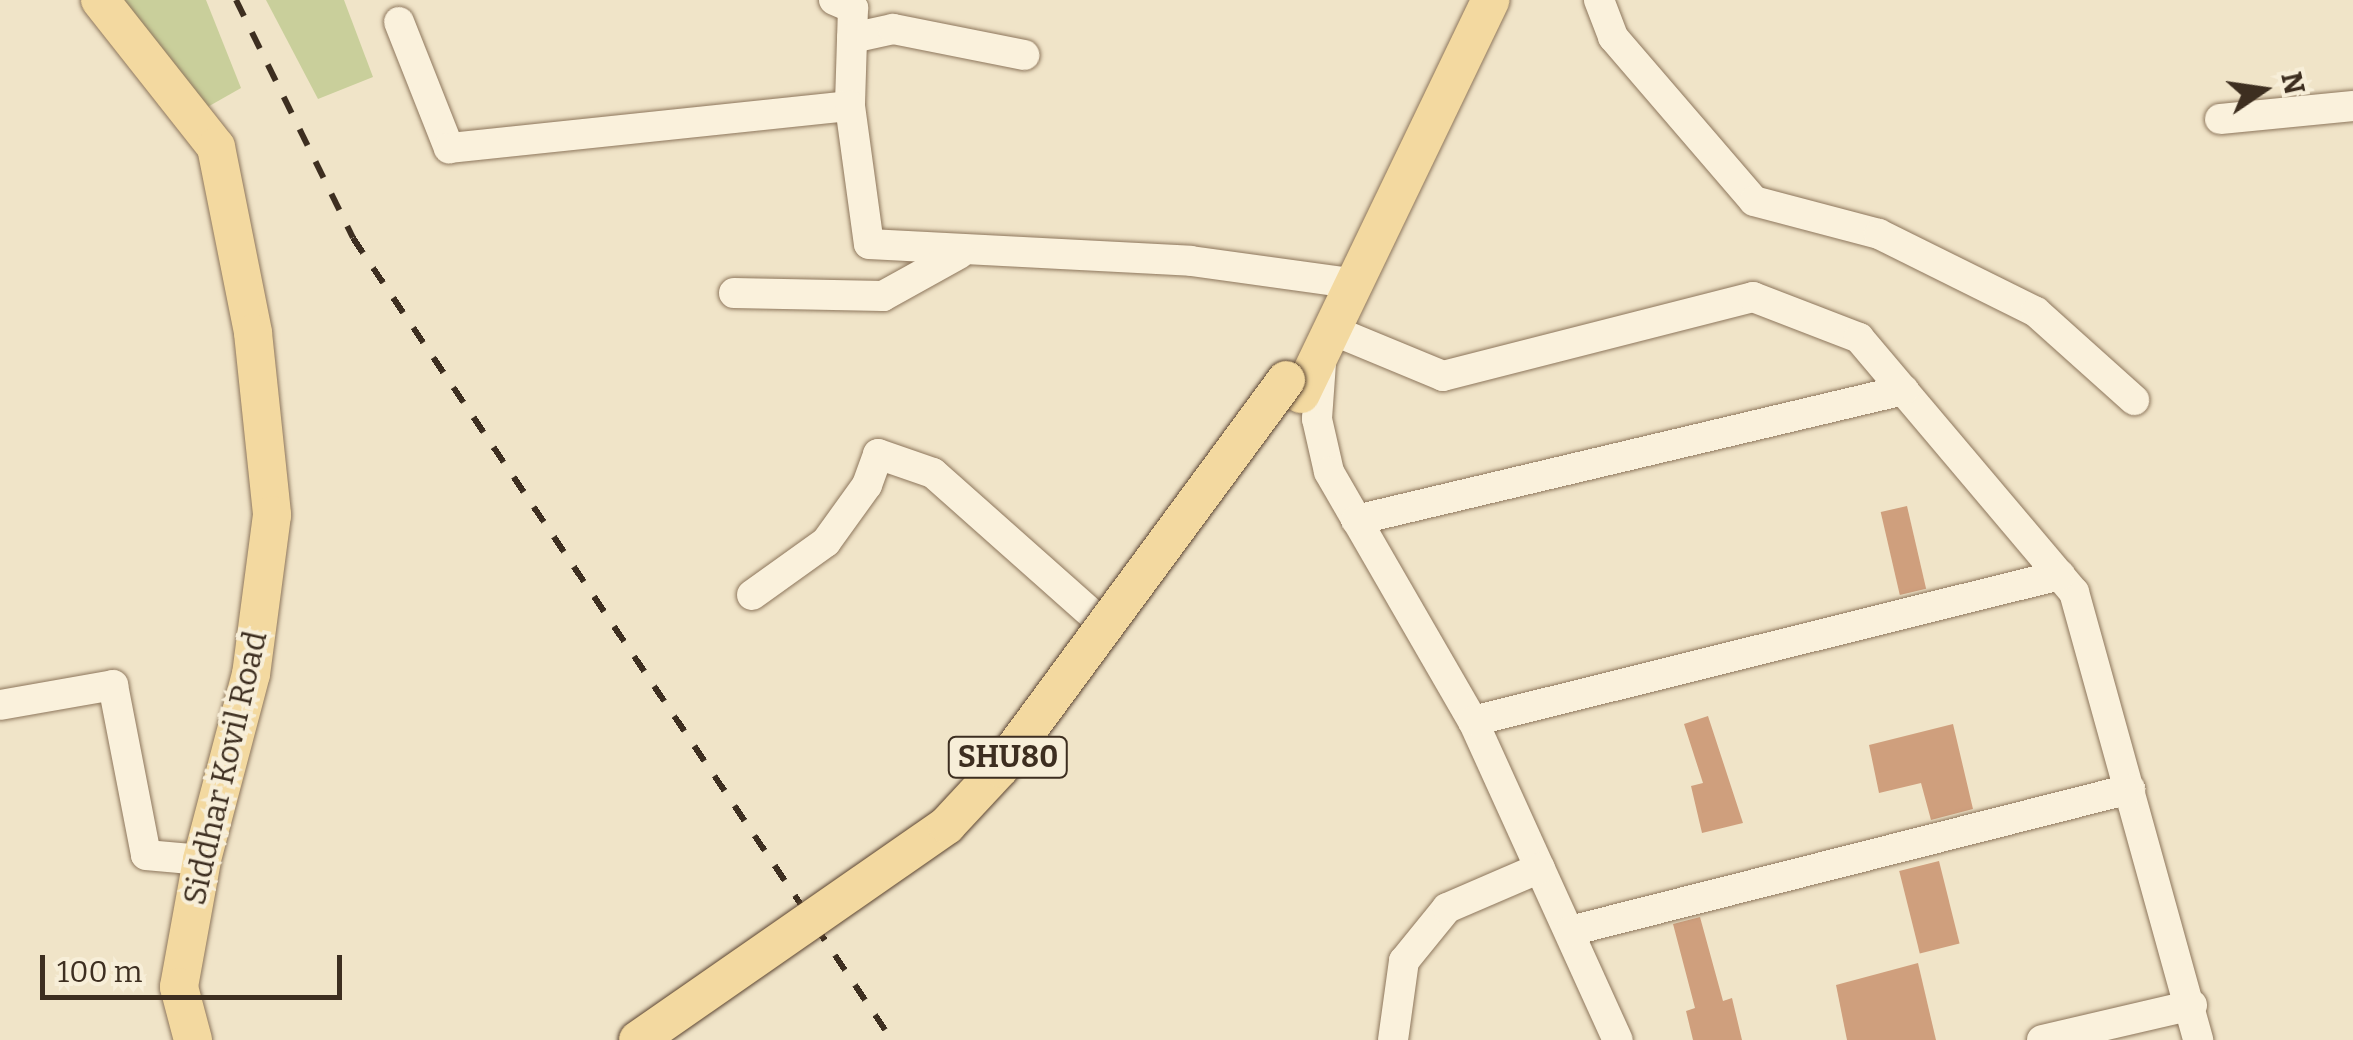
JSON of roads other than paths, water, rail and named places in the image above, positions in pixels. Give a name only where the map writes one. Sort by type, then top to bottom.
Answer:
[{"type":"main road","name":"Siddhar Kovil Road","points":[[100,0],[216,147],[253,333],[272,515],[251,674],[202,860],[179,987],[193,1040]]},
{"type":"main road","name":"SHU80","points":[[668,1040],[958,837],[1013,779],[1327,338],[1491,0]]},
{"type":"main road","name":"SHU80","points":[[638,1040],[947,824],[1000,768],[1293,387]]},
{"type":"street","points":[[834,0],[854,8],[850,106],[869,244],[959,254],[1191,261],[1356,284]]},
{"type":"street","points":[[1598,0],[1613,37],[1754,200],[1879,234],[2036,312],[2134,400]]},
{"type":"street","points":[[399,22],[449,148],[850,106]]},
{"type":"street","points":[[852,38],[893,29],[1024,55]]},
{"type":"street","points":[[2220,118],[2353,106]]},
{"type":"street","points":[[734,293],[883,296],[959,254]]},
{"type":"street","points":[[1618,1040],[1472,721],[1329,472],[1317,418],[1327,338],[1443,376],[1753,297],[1860,338],[2074,592],[2192,1006],[2198,1040]]},
{"type":"street","points":[[1356,520],[1904,390]]},
{"type":"street","points":[[752,596],[826,542],[867,485],[878,454],[933,473],[1094,616]]},
{"type":"street","points":[[1472,721],[2060,576]]},
{"type":"street","points":[[0,705],[113,685],[146,855],[202,860]]},
{"type":"street","points":[[1570,931],[2130,789]]},
{"type":"street","points":[[1393,1040],[1404,961],[1448,908],[1540,868]]},
{"type":"street","points":[[2042,1040],[2192,1006]]},
{"type":"railway","points":[[236,0],[353,238],[892,1040]]}]
